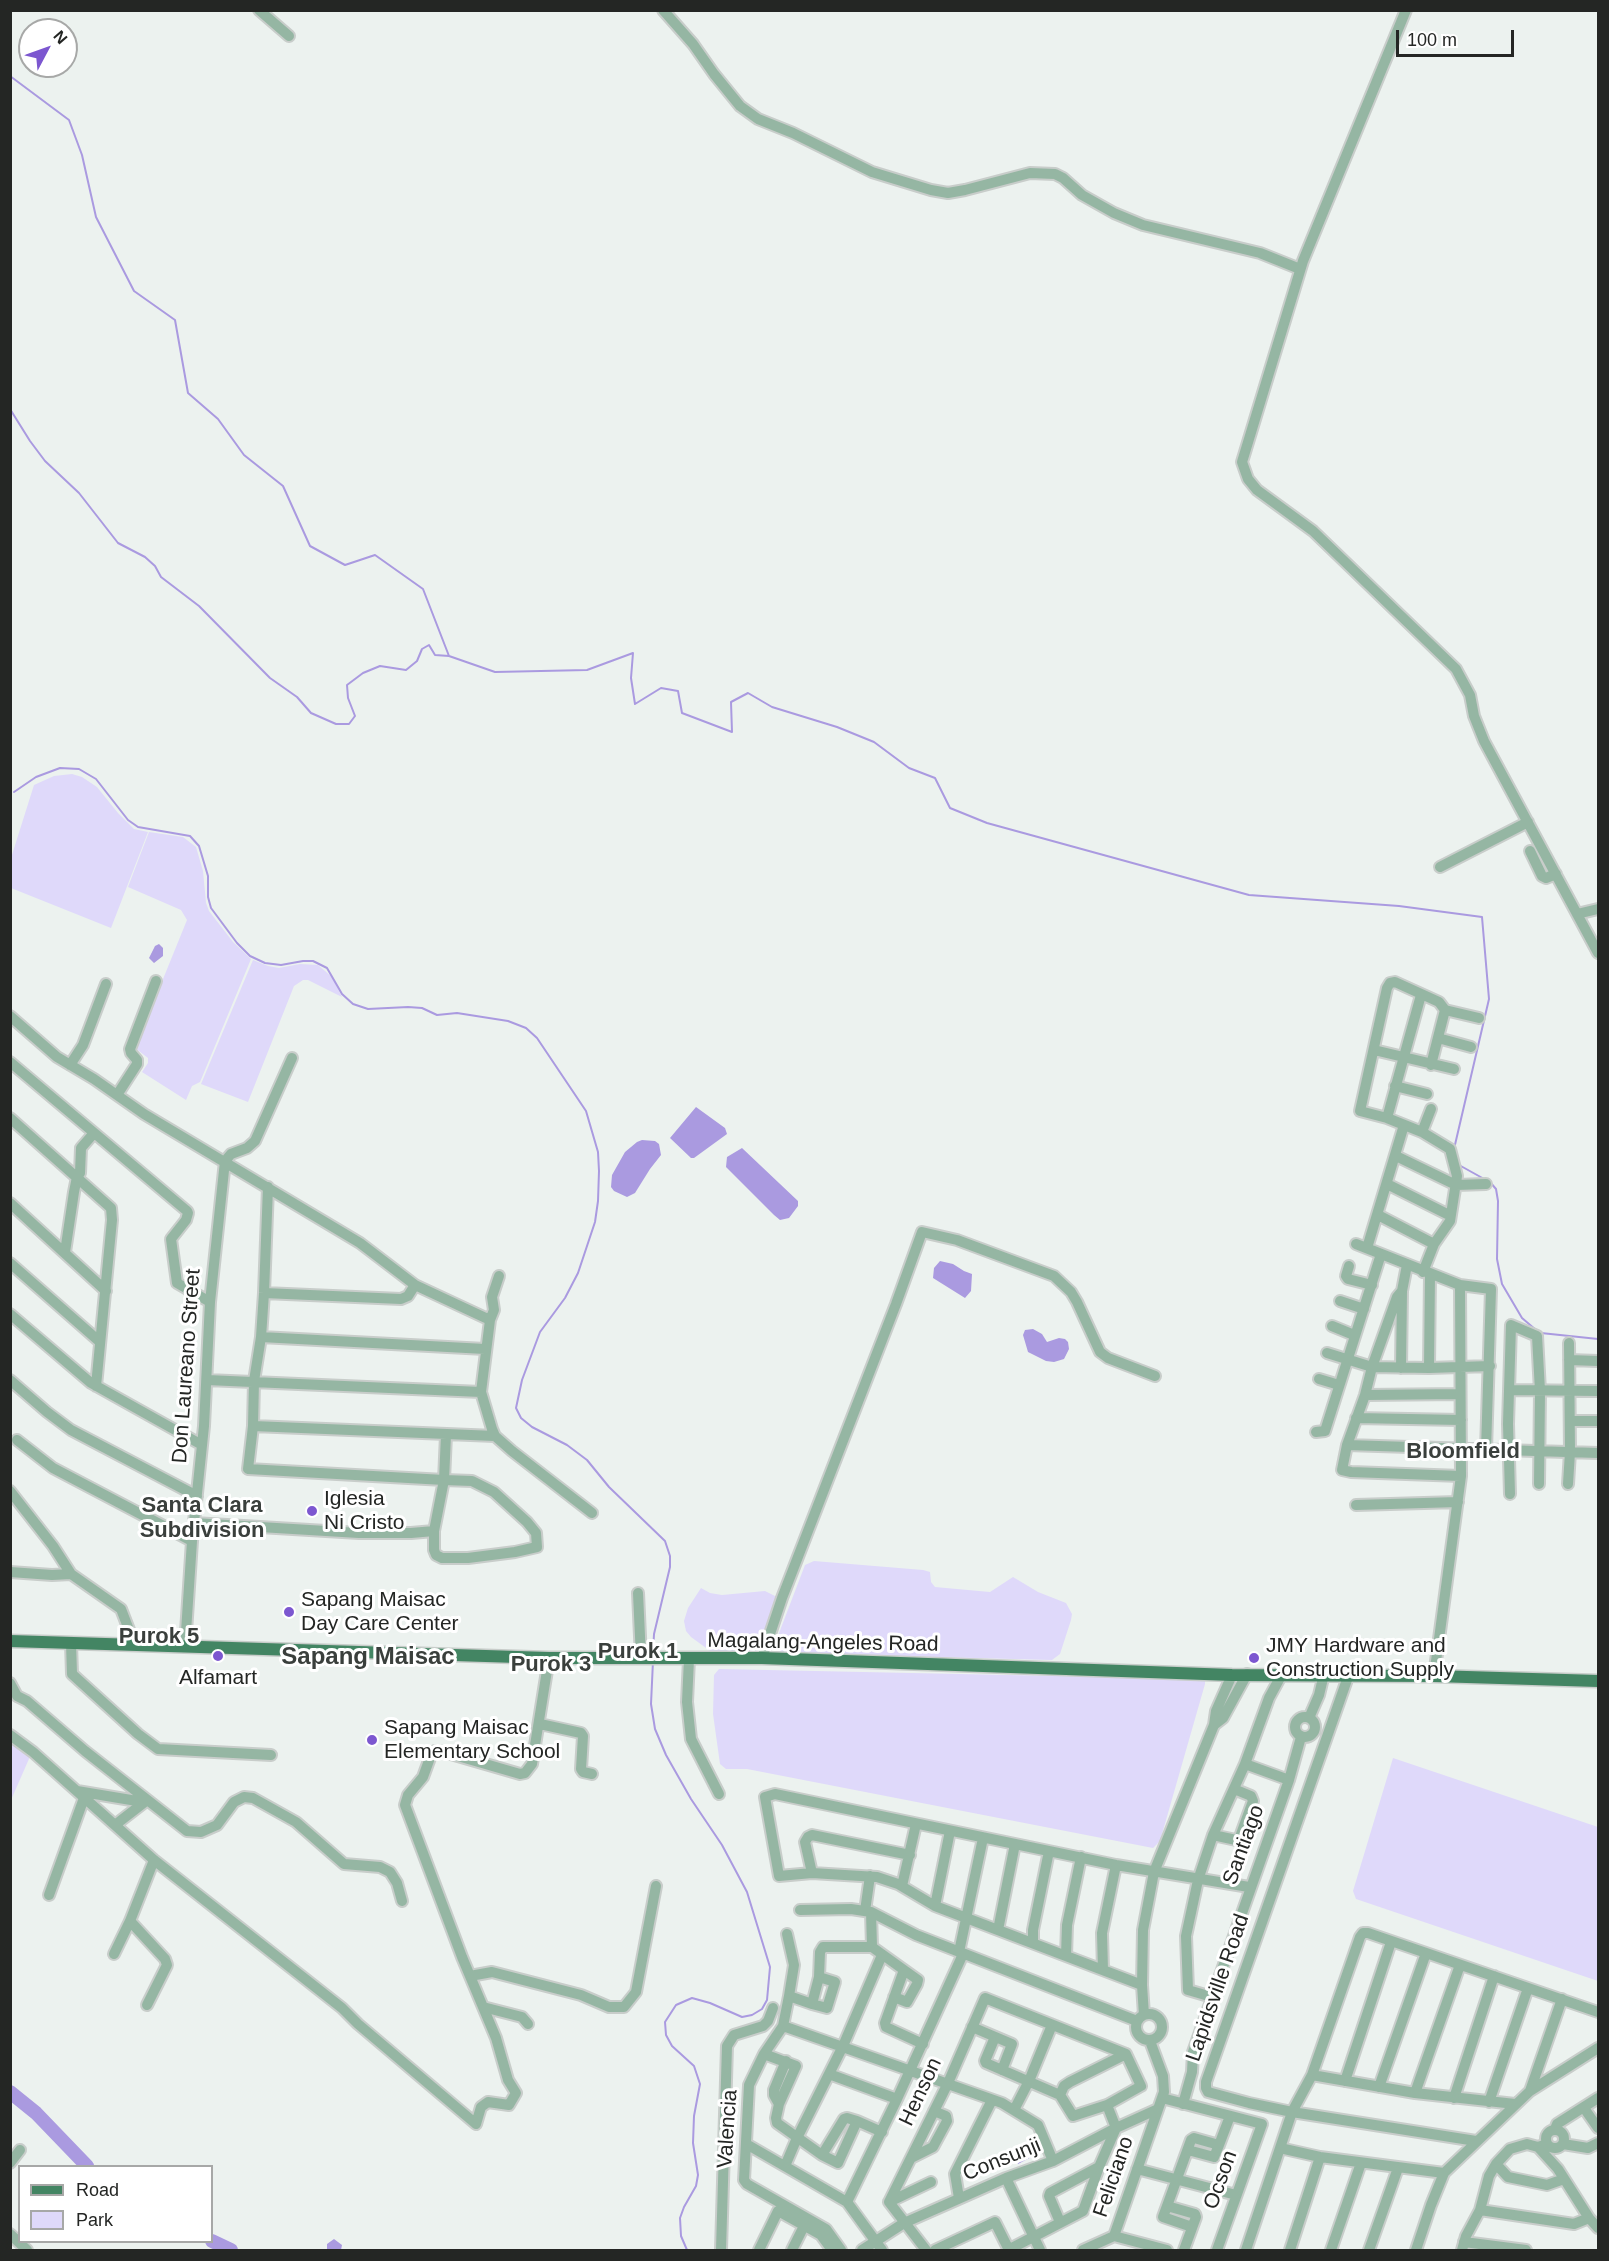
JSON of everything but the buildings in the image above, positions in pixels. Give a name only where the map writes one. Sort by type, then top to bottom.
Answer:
[{"type":"main road","name":"Magalang-Angeles Road","points":[[10,1641],[549,1658],[762,1658],[1232,1675],[1349,1674],[1599,1681]]},
{"type":"street","points":[[259,10],[290,36]]},
{"type":"street","points":[[663,10],[693,44],[729,94],[758,120],[793,133],[872,172],[948,193],[1030,173],[1055,174],[1082,195],[1114,213],[1143,225],[1260,253],[1300,269]]},
{"type":"street","points":[[1406,10],[1300,269],[1242,462],[1248,479],[1257,490],[1313,531],[1456,669],[1470,695],[1484,741],[1599,954]]},
{"type":"street","points":[[1440,867],[1528,822]]},
{"type":"street","points":[[1530,851],[1542,876],[1546,878],[1556,874]]},
{"type":"street","points":[[1577,914],[1599,909]]},
{"type":"street","points":[[117,1095],[137,1064],[130,1049],[156,981]]},
{"type":"street","points":[[1429,1368],[1426,1273],[1434,1244],[1448,1225],[1456,1185],[1457,1176],[1450,1149],[1422,1132],[1387,1118],[1360,1111],[1390,983],[1395,982],[1439,1002],[1445,1010],[1479,1018]]},
{"type":"street","points":[[70,1065],[83,1045],[106,984]]},
{"type":"street","points":[[1387,1118],[1421,995]]},
{"type":"street","points":[[1431,1065],[1445,1010]]},
{"type":"street","points":[[10,1016],[70,1065],[144,1114],[360,1243],[414,1285],[490,1320]]},
{"type":"street","points":[[1438,1038],[1471,1047]]},
{"type":"street","points":[[1374,1050],[1454,1069]]},
{"type":"street","points":[[225,1161],[231,1154],[248,1148],[255,1142],[292,1058]]},
{"type":"street","points":[[10,1062],[188,1213],[186,1220],[171,1239],[177,1282],[210,1302]]},
{"type":"street","points":[[1395,1086],[1427,1094]]},
{"type":"street","points":[[1422,1132],[1431,1109]]},
{"type":"street","points":[[10,1118],[111,1208],[112,1220],[96,1386]]},
{"type":"street","points":[[1404,1125],[1378,1215],[1361,1246],[1460,1285],[1491,1289],[1486,1450]]},
{"type":"street","points":[[65,1252],[77,1177],[80,1173],[81,1148],[94,1133]]},
{"type":"street","points":[[1396,1156],[1456,1185],[1486,1184]]},
{"type":"street","name":"Don Laureano Street","points":[[185,1647],[207,1380],[210,1302],[225,1161]]},
{"type":"street","points":[[1388,1184],[1449,1215]]},
{"type":"street","points":[[268,1187],[261,1336],[254,1381],[253,1426],[248,1469],[444,1480],[471,1481],[494,1492],[532,1527],[538,1544],[532,1549],[468,1558],[442,1558],[436,1555],[434,1531],[444,1480],[446,1435]]},
{"type":"street","points":[[10,1203],[106,1291]]},
{"type":"street","points":[[1378,1215],[1434,1244]]},
{"type":"street","points":[[762,1658],[782,1598],[888,1326],[922,1232],[957,1240],[1054,1276],[1071,1292],[1100,1352],[1108,1358],[1155,1376]]},
{"type":"street","points":[[1316,1432],[1325,1431],[1330,1409],[1381,1254]]},
{"type":"street","points":[[10,1263],[100,1342]]},
{"type":"street","points":[[1401,1368],[1402,1291],[1407,1265]]},
{"type":"street","points":[[1349,1266],[1346,1276],[1348,1279],[1372,1285]]},
{"type":"street","points":[[499,1276],[492,1297],[494,1310],[485,1348],[481,1392],[495,1436],[592,1513]]},
{"type":"street","points":[[264,1293],[401,1299],[408,1296],[414,1285]]},
{"type":"street","points":[[1434,1676],[1447,1565],[1461,1476],[1460,1285]]},
{"type":"street","points":[[1402,1291],[1396,1297],[1342,1466],[1345,1472],[1461,1476]]},
{"type":"street","points":[[1340,1301],[1364,1309]]},
{"type":"street","points":[[10,1314],[96,1386],[202,1445]]},
{"type":"street","points":[[1510,1494],[1511,1325],[1537,1336],[1540,1391],[1539,1484]]},
{"type":"street","points":[[1332,1326],[1354,1335]]},
{"type":"street","points":[[261,1336],[485,1348]]},
{"type":"street","points":[[1568,1484],[1569,1343]]},
{"type":"street","points":[[1327,1353],[1372,1367],[1490,1366]]},
{"type":"street","points":[[1569,1360],[1599,1361]]},
{"type":"street","points":[[1318,1379],[1339,1385]]},
{"type":"street","points":[[10,1380],[71,1430],[197,1496]]},
{"type":"street","points":[[207,1380],[481,1392]]},
{"type":"street","points":[[1510,1390],[1599,1391]]},
{"type":"street","points":[[1365,1395],[1460,1394]]},
{"type":"street","points":[[1319,1405],[1330,1409]]},
{"type":"street","points":[[1356,1418],[1461,1420]]},
{"type":"street","points":[[1570,1421],[1599,1421]]},
{"type":"street","points":[[253,1426],[495,1436]]},
{"type":"street","points":[[17,1440],[53,1468],[192,1541]]},
{"type":"street","points":[[1347,1445],[1599,1453]]},
{"type":"street","points":[[10,1491],[53,1546],[71,1574],[121,1609],[131,1635],[132,1645]]},
{"type":"street","points":[[1356,1505],[1458,1502]]},
{"type":"street","points":[[194,1523],[359,1533],[434,1531]]},
{"type":"street","points":[[10,1572],[71,1574]]},
{"type":"street","points":[[638,1593],[643,1658]]},
{"type":"street","points":[[71,1642],[72,1674],[138,1734],[158,1749],[271,1755]]},
{"type":"street","points":[[10,1735],[154,1860],[342,2008],[358,2025],[476,2124],[481,2107],[488,2102],[509,2105],[516,2093],[508,2080],[496,2038],[405,1805],[408,1795],[423,1777],[431,1755],[435,1751],[520,1774],[525,1773],[532,1764],[549,1658]]},
{"type":"street","points":[[689,1659],[687,1702],[691,1739],[719,1794]]},
{"type":"street","points":[[1230,1692],[1247,1674]]},
{"type":"street","points":[[1212,1997],[1188,1990],[1186,1936],[1198,1880],[1269,1698],[1282,1674]]},
{"type":"street","name":"Santiago","points":[[1183,2104],[1192,2072],[1193,2052],[1249,1887],[1289,1780],[1301,1737],[1308,1737],[1314,1733],[1315,1726],[1309,1718],[1319,1695],[1324,1674]]},
{"type":"street","name":"Lapidsville Road","points":[[1349,1674],[1206,2082],[1208,2092],[1292,2112],[1476,2141]]},
{"type":"street","points":[[800,1910],[867,1911],[915,1935],[961,1953],[1141,2018],[1155,2016],[1162,2025],[1160,2036],[1150,2041],[1137,2034],[1141,2018],[1143,1930],[1154,1872],[1214,1725],[1223,1718],[1232,1675]]},
{"type":"street","points":[[10,1683],[17,1696],[27,1701],[146,1801],[187,1832],[201,1832],[218,1825],[234,1803],[244,1797],[253,1798],[296,1822],[344,1864],[380,1868],[390,1872],[397,1883],[402,1901]]},
{"type":"street","points":[[540,1724],[581,1733],[584,1736],[581,1769],[583,1772],[592,1774]]},
{"type":"street","points":[[1245,1764],[1289,1780]]},
{"type":"street","points":[[1214,1835],[1236,1840],[1240,1837],[1253,1801],[1251,1796],[1234,1789]]},
{"type":"street","points":[[1142,1985],[935,1906],[902,1887],[870,1876],[812,1873],[779,1876],[765,1797],[775,1794],[1116,1865],[1249,1887]]},
{"type":"street","points":[[80,1795],[146,1801]]},
{"type":"street","points":[[49,1895],[80,1795]]},
{"type":"street","points":[[115,1825],[146,1801]]},
{"type":"street","points":[[902,1887],[916,1824]]},
{"type":"street","points":[[935,1906],[950,1831]]},
{"type":"street","points":[[812,1873],[805,1842],[812,1835],[910,1855]]},
{"type":"street","points":[[847,2202],[911,2070],[961,1953],[983,1838]]},
{"type":"street","points":[[998,1930],[1015,1844]]},
{"type":"street","points":[[1033,1943],[1049,1851]]},
{"type":"street","points":[[1066,1956],[1067,1925],[1082,1857]]},
{"type":"street","points":[[114,1954],[130,1922],[154,1860]]},
{"type":"street","points":[[1103,1970],[1102,1933],[1116,1865]]},
{"type":"street","points":[[870,1876],[867,1911],[872,1947]]},
{"type":"street","points":[[470,1976],[492,1972],[581,1995],[609,2007],[624,2007],[636,1992],[656,1886]]},
{"type":"street","points":[[130,1922],[165,1959],[166,1965],[147,2005]]},
{"type":"street","points":[[1246,2250],[1292,2112],[1312,2075],[1360,1937],[1363,1934],[1368,1933],[1599,2012]]},
{"type":"street","name":"Valencia","points":[[787,1934],[794,1965],[789,1996],[783,2026],[764,2054],[749,2085],[745,2182],[826,2229],[841,2250]]},
{"type":"street","points":[[1345,2081],[1391,1942]]},
{"type":"street","points":[[812,2004],[819,1977],[820,1952],[823,1947],[872,1947],[918,1980],[907,2002],[894,1998]]},
{"type":"street","points":[[1379,2087],[1426,1953]]},
{"type":"street","points":[[785,2166],[843,2046],[882,1955]]},
{"type":"street","points":[[1415,2093],[1460,1965]]},
{"type":"street","points":[[904,1970],[885,2023],[886,2027],[922,2044]]},
{"type":"street","points":[[1454,2098],[1494,1976]]},
{"type":"street","points":[[789,1996],[827,2008],[835,1982],[819,1977]]},
{"type":"street","points":[[1489,2102],[1528,1988]]},
{"type":"street","name":"Henson","points":[[890,2202],[948,2083],[985,1998],[1052,2025]]},
{"type":"street","points":[[1530,2091],[1562,1999]]},
{"type":"street","points":[[483,2007],[522,2017],[528,2024]]},
{"type":"street","points":[[721,2250],[727,2046],[734,2035],[763,2026],[768,2021],[773,2008]]},
{"type":"street","points":[[995,2037],[986,2063],[1029,2081],[1060,2095],[1072,2116],[1107,2105],[1142,2086],[1126,2054],[1052,2025],[1029,2081],[1014,2110]]},
{"type":"street","points":[[783,2026],[948,2083],[1014,2110],[1038,2126],[1053,2161]]},
{"type":"street","points":[[972,2027],[1012,2044],[1002,2070]]},
{"type":"street","points":[[1150,2041],[1165,2086],[1162,2098],[1230,2116],[1214,2157],[1188,2150],[1163,2217],[1192,2227],[1184,2250]]},
{"type":"street","points":[[1416,2250],[1444,2173],[1530,2091],[1599,2048]]},
{"type":"street","points":[[764,2054],[786,2061],[774,2090],[774,2095],[780,2104],[776,2118],[777,2123],[797,2138],[838,2163],[857,2121]]},
{"type":"street","points":[[1060,2095],[1064,2086],[1070,2082],[1126,2054]]},
{"type":"street","points":[[829,2074],[897,2099]]},
{"type":"street","points":[[1312,2075],[1415,2093],[1515,2104]]},
{"type":"street","name":"Feliciano","points":[[1083,2250],[1114,2236],[1162,2098]]},
{"type":"street","points":[[1542,2146],[1548,2132],[1555,2129],[1557,2124],[1599,2098]]},
{"type":"street","points":[[959,2198],[955,2174],[992,2100]]},
{"type":"street","points":[[935,2250],[995,2222],[1009,2250],[1060,2222],[1079,2215],[1083,2211],[1116,2128],[1107,2105]]},
{"type":"street","points":[[1584,2108],[1599,2128]]},
{"type":"street","name":"Consunji","points":[[862,2250],[879,2246],[904,2223],[1006,2178],[1053,2161],[1158,2109]]},
{"type":"street","points":[[911,2158],[933,2147],[947,2121],[946,2115],[934,2111]]},
{"type":"street","name":"Ocson","points":[[1217,2250],[1262,2124],[1230,2116]]},
{"type":"street","points":[[822,2155],[847,2118],[882,2132]]},
{"type":"street","points":[[1555,2129],[1561,2132],[1564,2138],[1563,2144]]},
{"type":"street","points":[[1526,2250],[1463,2246],[1480,2210],[1489,2176],[1496,2164],[1510,2149],[1527,2144],[1557,2148],[1563,2144],[1588,2148],[1599,2143]]},
{"type":"street","points":[[748,2145],[847,2202],[879,2246]]},
{"type":"street","points":[[1542,2146],[1589,2218],[1599,2228]]},
{"type":"street","points":[[1280,2148],[1320,2157],[1444,2173]]},
{"type":"street","points":[[10,2163],[20,2151]]},
{"type":"street","points":[[1290,2250],[1320,2157]]},
{"type":"street","points":[[1331,2250],[1361,2163]]},
{"type":"street","points":[[1496,2164],[1509,2177],[1546,2185],[1564,2179]]},
{"type":"street","points":[[1060,2222],[1049,2196],[1050,2193],[1099,2167]]},
{"type":"street","points":[[1369,2250],[1398,2168]]},
{"type":"street","points":[[1137,2169],[1236,2195]]},
{"type":"street","points":[[1006,2178],[1040,2250]]},
{"type":"street","points":[[926,2250],[890,2202],[931,2182]]},
{"type":"street","points":[[1480,2210],[1574,2224],[1589,2218]]},
{"type":"street","points":[[759,2250],[778,2211],[821,2235],[829,2249]]},
{"type":"street","points":[[792,2250],[804,2226]]},
{"type":"street","points":[[1114,2236],[1153,2249],[1167,2250]]},
{"type":"green space","points":[[72,774],[82,777],[97,787],[134,829],[148,832],[111,928],[11,888],[11,858],[34,785],[54,776]]},
{"type":"green space","points":[[149,832],[183,837],[196,847],[203,871],[209,911],[233,942],[251,959],[200,1082],[192,1086],[186,1100],[142,1072],[148,1063],[148,1058],[135,1048],[187,920],[181,910],[128,887]]},
{"type":"green space","points":[[253,960],[279,968],[300,964],[318,965],[332,977],[342,997],[308,980],[303,980],[294,986],[248,1102],[201,1084]]},
{"type":"green space","points":[[814,1561],[923,1570],[930,1572],[931,1582],[935,1587],[990,1592],[1013,1577],[1038,1592],[1066,1603],[1072,1614],[1071,1620],[1060,1654],[1052,1660],[779,1653],[775,1649],[776,1641],[805,1565]]},
{"type":"green space","points":[[701,1588],[710,1593],[722,1595],[765,1591],[779,1599],[758,1652],[713,1653],[691,1637],[686,1631],[684,1621],[688,1608]]},
{"type":"green space","points":[[719,1669],[1199,1679],[1205,1681],[1205,1684],[1160,1841],[1153,1848],[747,1769],[726,1769],[720,1764],[713,1714],[714,1675]]},
{"type":"green space","points":[[11,1735],[32,1752],[11,1800]]},
{"type":"green space","points":[[1393,1758],[1598,1827],[1598,1981],[1356,1899],[1353,1891]]},
{"type":"shaded area","points":[[159,944],[163,948],[163,956],[154,963],[149,958],[155,946]]},
{"type":"shaded area","points":[[696,1107],[725,1128],[727,1134],[691,1158],[670,1138]]},
{"type":"shaded area","points":[[642,1140],[655,1141],[659,1144],[661,1155],[635,1193],[627,1197],[614,1191],[611,1187],[612,1175],[625,1152]]},
{"type":"shaded area","points":[[742,1148],[798,1201],[798,1206],[789,1218],[780,1220],[726,1167],[727,1157]]},
{"type":"shaded area","points":[[940,1261],[953,1264],[972,1274],[971,1291],[965,1298],[933,1278],[934,1268]]},
{"type":"shaded area","points":[[1033,1329],[1042,1334],[1047,1342],[1059,1338],[1065,1339],[1069,1349],[1064,1359],[1054,1362],[1046,1361],[1028,1352],[1023,1335],[1025,1330]]},
{"type":"shaded area","points":[[1036,2147],[1039,2153],[1018,2164],[1015,2158]]},
{"type":"shaded area","points":[[334,2239],[342,2245],[341,2250],[327,2250],[327,2244]]},
{"type":"waterway","points":[[10,76],[69,120],[82,155],[96,217],[134,291],[175,320],[188,393],[218,419],[244,455],[283,486],[310,546],[345,565],[375,555],[423,589],[449,656],[495,672],[587,670],[633,653],[631,678],[635,704],[661,688],[678,691],[682,713],[732,732],[731,702],[748,693],[772,707],[837,727],[874,742],[909,768],[935,778],[950,808],[987,823],[1249,895],[1399,906],[1482,917],[1489,999],[1454,1149]]},
{"type":"waterway","points":[[10,409],[45,461],[79,493],[118,543],[145,557],[155,566],[161,577],[199,606],[270,678],[297,697],[311,713],[336,724],[349,724],[355,716],[348,698],[347,685],[363,673],[380,666],[406,670],[417,661],[422,649],[429,645],[435,655],[449,656]]},
{"type":"waterway","points":[[14,792],[36,777],[60,768],[79,769],[96,779],[128,820],[138,827],[190,836],[199,846],[208,876],[208,897],[211,908],[237,943],[250,956],[265,963],[281,965],[313,961],[327,968],[342,994],[353,1004],[368,1009],[422,1008],[437,1015],[457,1013],[508,1021],[526,1028],[537,1038],[586,1111],[598,1152],[598,1201],[595,1222],[578,1273],[565,1298],[540,1332],[522,1380],[516,1408],[521,1418],[532,1427],[567,1445],[587,1460],[609,1487],[665,1541],[670,1556],[670,1567],[654,1634],[653,1653]]},
{"type":"waterway","points":[[1459,1165],[1486,1180]]},
{"type":"waterway","points":[[1490,1182],[1496,1189],[1498,1201],[1497,1259],[1502,1284],[1522,1318],[1536,1330]]},
{"type":"waterway","points":[[1541,1333],[1598,1339]]},
{"type":"waterway","points":[[653,1661],[651,1704],[655,1729],[666,1755],[691,1799],[722,1845],[747,1892],[770,1967],[767,2000],[762,2009],[752,2015],[742,2017],[692,1998],[676,2005],[665,2022],[666,2035],[672,2046],[694,2066],[700,2084],[694,2116],[693,2143],[698,2175],[696,2186],[680,2218],[681,2236],[687,2250]]},
{"type":"waterway","points":[[10,2092],[36,2113],[86,2165]]},
{"type":"waterway","points":[[213,2241],[231,2250]]},
{"type":"place","name":"Iglesia Ni Cristo","points":[[312,1511]]},
{"type":"place","name":"Sapang Maisac Day Care Center","points":[[289,1612]]},
{"type":"place","name":"Alfamart","points":[[218,1656]]},
{"type":"place","name":"JMY Hardware and Construction Supply","points":[[1254,1658]]},
{"type":"place","name":"Sapang Maisac Elementary School","points":[[372,1740]]},
{"type":"district","name":"Bloomfield","points":[[1463,1452]]},
{"type":"district","name":"Santa Clara Subdivision","points":[[202,1518]]},
{"type":"district","name":"Purok 5","points":[[159,1637]]},
{"type":"district","name":"Purok 1","points":[[638,1652]]},
{"type":"district","name":"Sapang Maisac","points":[[368,1657]]},
{"type":"district","name":"Purok 3","points":[[551,1665]]}]
